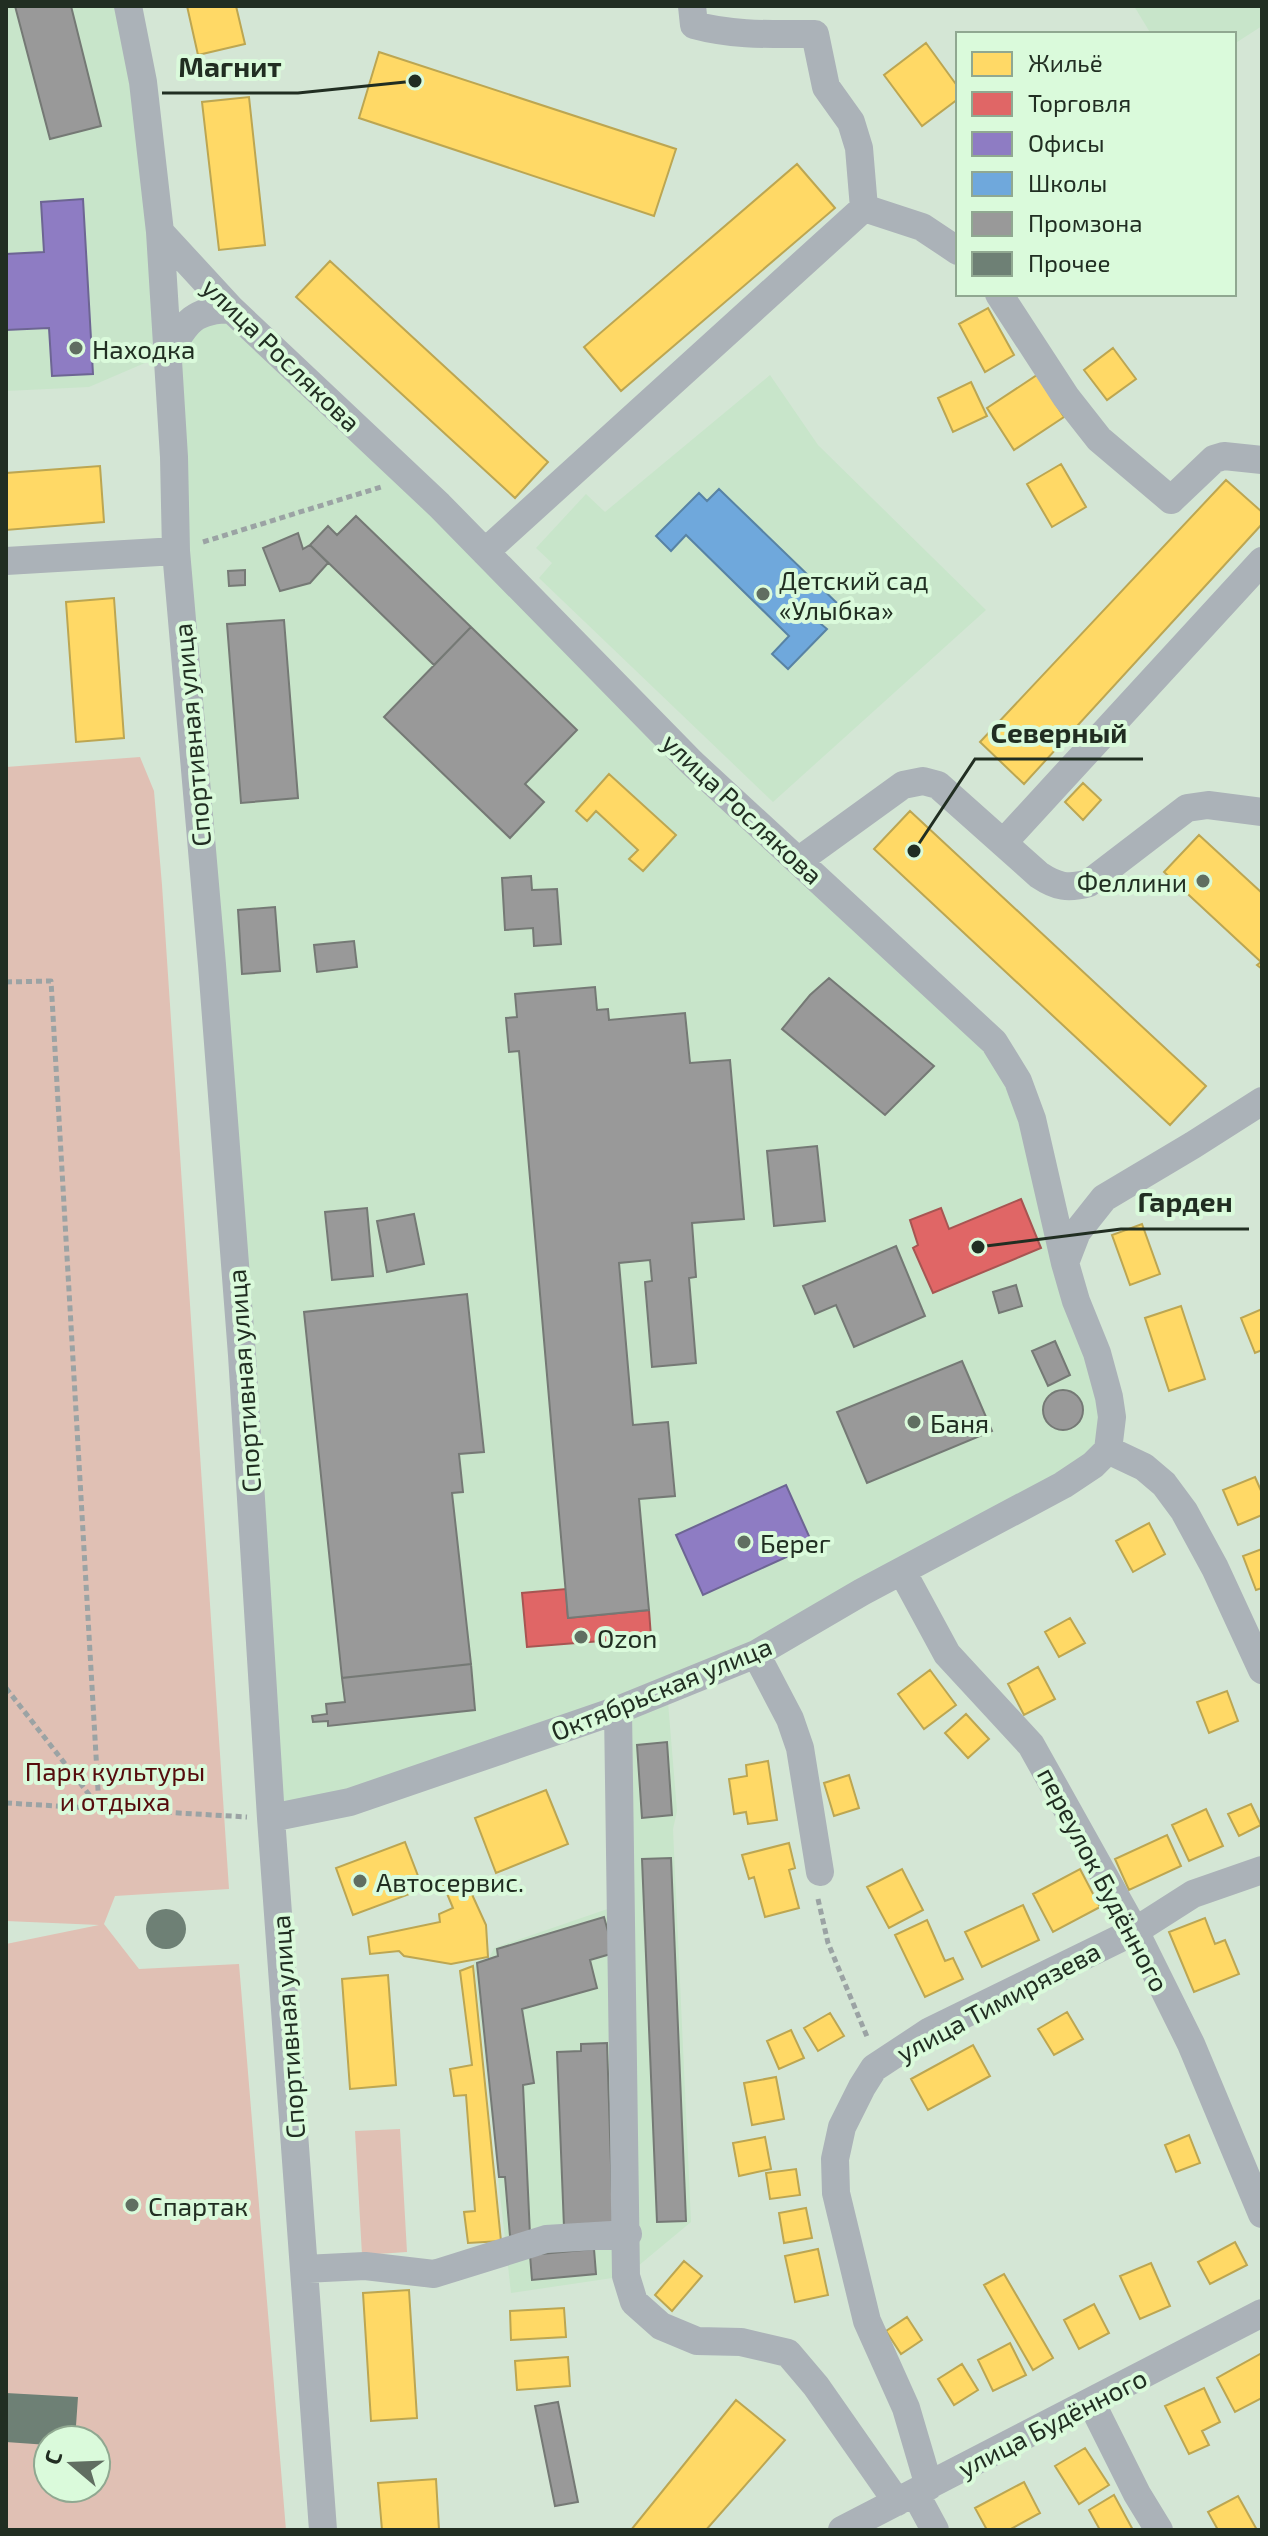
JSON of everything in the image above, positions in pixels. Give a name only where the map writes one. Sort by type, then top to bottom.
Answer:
[{"type":"street","points":[[128,6],[143,82],[160,232]]},
{"type":"street","points":[[692,6],[694,25],[714,30],[738,34],[815,34],[826,87],[851,122],[859,148],[864,208]]},
{"type":"street","points":[[864,208],[922,227],[956,250]]},
{"type":"street","points":[[485,552],[864,208]]},
{"type":"street","name":"улица Рослякова","points":[[160,232],[231,309],[410,478],[692,763],[994,1042],[1018,1081],[1032,1119],[1065,1263],[1109,1397],[1112,1417],[1108,1450]]},
{"type":"street","name":"Спортивная улица","points":[[160,232],[169,353],[176,551],[242,1355],[271,1818],[323,2530]]},
{"type":"street","points":[[1000,296],[1066,397],[1099,439],[1171,500],[1214,459],[1224,456],[1262,460]]},
{"type":"street","points":[[169,353],[184,325],[199,314],[231,309]]},
{"type":"street","points":[[6,561],[176,551]]},
{"type":"street","points":[[1003,843],[1262,561]]},
{"type":"street","points":[[798,861],[903,785],[923,781],[938,785],[1039,875],[1056,886],[1072,888],[1089,883],[1187,808],[1208,805],[1262,812]]},
{"type":"street","points":[[1065,1263],[1077,1232],[1104,1198],[1262,1101]]},
{"type":"street","points":[[1049,1188],[1076,1198],[1104,1198]]},
{"type":"street","points":[[1108,1450],[1154,1475],[1184,1511],[1215,1568],[1262,1670]]},
{"type":"street","name":"Октябрьская улица","points":[[271,1818],[350,1802],[618,1710],[756,1654],[1063,1485],[1093,1465],[1108,1450]]},
{"type":"street","name":"переулок Будённого","points":[[902,1571],[947,1654],[1031,1745],[1135,1931],[1191,2044],[1262,2214]]},
{"type":"street","points":[[756,1654],[790,1719],[800,1748],[820,1872]]},
{"type":"street","points":[[618,1710],[628,2234],[626,2276],[634,2302],[661,2326],[697,2341],[741,2342],[788,2353],[913,2493],[935,2530]]},
{"type":"street","name":"улица Тимирязева","points":[[913,2493],[906,2408],[867,2321],[836,2193],[835,2159],[842,2127],[874,2068],[930,2031],[1135,1931],[1193,1894],[1262,1870]]},
{"type":"street","points":[[304,2269],[365,2266],[434,2274],[546,2239],[628,2234]]},
{"type":"street","name":"улица Будённого","points":[[842,2530],[1262,2313]]},
{"type":"street","points":[[1091,2402],[1137,2494],[1159,2530]]},
{"type":"path","points":[[176,551],[410,478]]},
{"type":"path","points":[[6,982],[51,981],[99,1807]]},
{"type":"path","points":[[6,1688],[99,1807]]},
{"type":"path","points":[[6,1803],[271,1818]]},
{"type":"path","points":[[820,1872],[817,1894],[828,1943],[867,2033],[874,2068]]},
{"type":"shaded area","points":[[6,6],[128,6],[169,351],[231,309],[1018,1081],[1108,1450],[667,1690],[677,1811],[673,1829],[691,2222],[626,2276],[511,2293],[474,1962],[489,1958],[494,1948],[622,1904],[618,1710],[271,1818],[168,353],[89,387],[6,391]]},
{"type":"shaded area","points":[[1134,6],[1262,6],[1262,26],[1236,43],[1236,32],[1150,32]]},
{"type":"shaded area","name":"Детский сад «Улыбка»","points":[[770,375],[818,445],[986,610],[773,802],[539,578],[552,563],[536,548],[586,494],[605,512]]},
{"type":"green space","name":"Парк культуры и отдыха","points":[[140,757],[154,791],[162,885],[229,1889],[115,1896],[104,1924],[139,1969],[239,1964],[286,2530],[6,2530],[6,1944],[99,1925],[6,1921],[6,767]]},
{"type":"green space","points":[[400,2129],[407,2252],[362,2255],[355,2131]]},
{"type":"building: Жильё","points":[[187,6],[236,6],[245,44],[198,55]]},
{"type":"building: Жильё","points":[[926,43],[956,84],[956,100],[922,126],[884,75]]},
{"type":"building: Жильё","points":[[379,52],[676,149],[654,216],[359,118]]},
{"type":"building: Жильё","points":[[249,97],[265,245],[219,250],[202,102]]},
{"type":"building: Жильё","points":[[797,164],[835,208],[621,391],[584,347]]},
{"type":"building: Жильё","points":[[330,261],[548,462],[515,498],[296,297]]},
{"type":"building: Жильё","points":[[988,308],[1014,355],[985,372],[959,324]]},
{"type":"building: Жильё","points":[[1113,348],[1136,379],[1107,400],[1084,370]]},
{"type":"building: Жильё","points":[[1037,375],[1064,417],[1014,450],[987,408]]},
{"type":"building: Жильё","points":[[971,382],[987,416],[953,432],[938,398]]},
{"type":"building: Жильё","points":[[1061,464],[1086,507],[1052,527],[1027,484]]},
{"type":"building: Жильё","points":[[100,466],[104,522],[6,530],[6,473]]},
{"type":"building: Жильё","points":[[1226,480],[1262,512],[1262,524],[1024,784],[980,742]]},
{"type":"building: Жильё","points":[[114,598],[124,738],[76,742],[66,602]]},
{"type":"building: Жильё","points":[[609,774],[676,835],[643,871],[629,859],[638,850],[596,811],[587,821],[576,811]]},
{"type":"building: Жильё","points":[[1083,783],[1101,800],[1083,820],[1065,802]]},
{"type":"building: Жильё","points":[[910,811],[1206,1086],[1170,1125],[874,849]]},
{"type":"building: Жильё","points":[[1199,835],[1262,893],[1262,969],[1257,965],[1261,962],[1164,872]]},
{"type":"building: Жильё","points":[[1142,1224],[1160,1274],[1130,1285],[1112,1235]]},
{"type":"building: Жильё","points":[[1181,1306],[1205,1379],[1169,1391],[1145,1318]]},
{"type":"building: Жильё","points":[[1262,1309],[1262,1350],[1255,1353],[1241,1318]]},
{"type":"building: Жильё","points":[[1255,1477],[1262,1493],[1262,1515],[1238,1525],[1223,1490]]},
{"type":"building: Жильё","points":[[1149,1523],[1165,1554],[1133,1572],[1116,1541]]},
{"type":"building: Жильё","points":[[1262,1549],[1262,1588],[1256,1590],[1243,1556]]},
{"type":"building: Жильё","points":[[1070,1618],[1085,1643],[1059,1657],[1045,1632]]},
{"type":"building: Жильё","points":[[1038,1667],[1055,1699],[1024,1715],[1008,1684]]},
{"type":"building: Жильё","points":[[930,1670],[956,1705],[924,1729],[898,1694]]},
{"type":"building: Жильё","points":[[1227,1691],[1238,1721],[1209,1733],[1197,1702]]},
{"type":"building: Жильё","points":[[966,1714],[989,1739],[968,1758],[945,1733]]},
{"type":"building: Жильё","points":[[768,1761],[777,1820],[748,1824],[746,1812],[734,1814],[729,1779],[747,1776],[746,1765]]},
{"type":"building: Жильё","points":[[849,1775],[859,1808],[834,1816],[824,1783]]},
{"type":"building: Жильё","points":[[546,1790],[568,1844],[496,1873],[475,1818]]},
{"type":"building: Жильё","points":[[1251,1804],[1261,1825],[1239,1836],[1228,1814]]},
{"type":"building: Жильё","points":[[1206,1809],[1223,1846],[1189,1861],[1172,1825]]},
{"type":"building: Жильё","points":[[1167,1835],[1181,1866],[1129,1890],[1115,1859]]},
{"type":"building: Жильё","points":[[405,1842],[423,1889],[353,1915],[336,1868]]},
{"type":"building: Жильё","points":[[789,1843],[795,1868],[789,1870],[799,1908],[765,1917],[754,1877],[749,1879],[742,1855]]},
{"type":"building: Жильё","points":[[902,1869],[923,1910],[889,1928],[867,1887]]},
{"type":"building: Жильё","points":[[1080,1869],[1100,1907],[1053,1932],[1033,1894]]},
{"type":"building: Жильё","points":[[464,1877],[486,1925],[488,1957],[451,1964],[404,1956],[399,1951],[370,1954],[368,1937],[440,1922],[439,1914],[453,1908],[443,1884]]},
{"type":"building: Жильё","points":[[1023,1905],[1039,1940],[982,1967],[965,1932]]},
{"type":"building: Жильё","points":[[1205,1918],[1215,1944],[1225,1940],[1239,1974],[1194,1992],[1169,1932]]},
{"type":"building: Жильё","points":[[927,1920],[945,1961],[953,1958],[963,1979],[925,1997],[895,1935]]},
{"type":"building: Жильё","points":[[473,1966],[501,2241],[468,2243],[464,2212],[475,2211],[466,2095],[454,2096],[450,2069],[472,2065],[460,1971]]},
{"type":"building: Жильё","points":[[388,1975],[396,2085],[350,2089],[342,1979]]},
{"type":"building: Жильё","points":[[1067,2012],[1083,2039],[1054,2055],[1038,2029]]},
{"type":"building: Жильё","points":[[830,2013],[844,2036],[818,2051],[804,2028]]},
{"type":"building: Жильё","points":[[791,2030],[804,2058],[779,2069],[767,2041]]},
{"type":"building: Жильё","points":[[973,2045],[990,2076],[928,2110],[911,2079]]},
{"type":"building: Жильё","points":[[776,2077],[784,2119],[752,2125],[744,2083]]},
{"type":"building: Жильё","points":[[1189,2135],[1200,2163],[1176,2172],[1165,2145]]},
{"type":"building: Жильё","points":[[765,2137],[771,2169],[739,2176],[733,2143]]},
{"type":"building: Жильё","points":[[796,2169],[800,2195],[770,2199],[766,2173]]},
{"type":"building: Жильё","points":[[806,2208],[812,2238],[784,2243],[779,2213]]},
{"type":"building: Жильё","points":[[1235,2242],[1247,2265],[1210,2284],[1198,2262]]},
{"type":"building: Жильё","points":[[818,2249],[828,2295],[795,2302],[785,2256]]},
{"type":"building: Жильё","points":[[684,2261],[702,2276],[672,2311],[655,2295]]},
{"type":"building: Жильё","points":[[1151,2263],[1170,2306],[1140,2319],[1120,2276]]},
{"type":"building: Жильё","points":[[1004,2274],[1053,2358],[1033,2370],[984,2285]]},
{"type":"building: Жильё","points":[[409,2290],[417,2418],[371,2421],[363,2293]]},
{"type":"building: Жильё","points":[[1094,2304],[1109,2333],[1079,2349],[1064,2320]]},
{"type":"building: Жильё","points":[[564,2308],[566,2337],[511,2340],[510,2311]]},
{"type":"building: Жильё","points":[[907,2317],[922,2340],[901,2354],[886,2331]]},
{"type":"building: Жильё","points":[[1010,2343],[1026,2375],[993,2391],[978,2360]]},
{"type":"building: Жильё","points":[[1262,2353],[1262,2398],[1235,2412],[1217,2378]]},
{"type":"building: Жильё","points":[[568,2357],[570,2386],[517,2390],[515,2361]]},
{"type":"building: Жильё","points":[[962,2364],[978,2390],[954,2405],[938,2379]]},
{"type":"building: Жильё","points":[[1204,2388],[1220,2422],[1202,2431],[1209,2445],[1189,2454],[1165,2406]]},
{"type":"building: Жильё","points":[[736,2400],[785,2440],[706,2530],[631,2530]]},
{"type":"building: Жильё","points":[[1085,2448],[1109,2485],[1079,2504],[1055,2466]]},
{"type":"building: Жильё","points":[[436,2479],[439,2530],[382,2530],[378,2483]]},
{"type":"building: Жильё","points":[[1024,2482],[1040,2513],[1009,2530],[987,2530],[975,2508]]},
{"type":"building: Жильё","points":[[1114,2495],[1133,2530],[1100,2530],[1089,2510]]},
{"type":"building: Жильё","points":[[1238,2496],[1257,2530],[1218,2530],[1208,2512]]},
{"type":"building: Торговля","points":[[1021,1199],[1041,1248],[933,1293],[913,1248],[918,1245],[910,1220],[941,1208],[949,1229]]},
{"type":"building: Торговля","points":[[566,1589],[568,1618],[649,1610],[651,1637],[527,1647],[522,1593]]},
{"type":"building: Офисы","points":[[83,199],[93,374],[52,376],[49,328],[6,330],[6,254],[44,252],[41,202]]},
{"type":"building: Офисы","points":[[786,1485],[813,1545],[703,1595],[676,1535]]},
{"type":"building: Школы","points":[[719,489],[839,605],[821,624],[827,629],[788,669],[772,654],[789,636],[686,535],[671,551],[656,536],[699,493],[707,501]]},
{"type":"building: Промзона","points":[[15,6],[71,6],[101,126],[50,139]]},
{"type":"building: Промзона","points":[[356,516],[471,627],[434,665],[310,545],[328,526],[337,535]]},
{"type":"building: Промзона","points":[[298,533],[303,549],[310,545],[328,563],[310,583],[280,591],[263,548]]},
{"type":"building: Промзона","points":[[245,570],[245,585],[229,586],[228,571]]},
{"type":"building: Промзона","points":[[284,620],[298,798],[241,803],[227,624]]},
{"type":"building: Промзона","points":[[471,627],[577,730],[525,784],[544,802],[510,838],[384,717]]},
{"type":"building: Промзона","points":[[531,876],[532,890],[557,889],[561,944],[534,946],[533,928],[505,930],[502,878]]},
{"type":"building: Промзона","points":[[275,907],[280,971],[242,974],[238,910]]},
{"type":"building: Промзона","points":[[354,941],[357,967],[317,972],[314,945]]},
{"type":"building: Промзона","points":[[829,978],[934,1066],[885,1115],[782,1029],[810,995]]},
{"type":"building: Промзона","points":[[595,987],[597,1010],[608,1009],[609,1020],[685,1013],[690,1063],[730,1060],[744,1219],[692,1223],[696,1277],[689,1278],[696,1363],[652,1367],[645,1282],[652,1281],[650,1260],[619,1263],[633,1425],[668,1422],[675,1496],[639,1499],[649,1610],[568,1618],[519,1051],[509,1052],[506,1018],[517,1017],[515,994]]},
{"type":"building: Промзона","points":[[817,1146],[825,1221],[774,1226],[767,1151]]},
{"type":"building: Промзона","points":[[367,1208],[373,1276],[332,1280],[325,1212]]},
{"type":"building: Промзона","points":[[414,1214],[424,1264],[387,1272],[377,1221]]},
{"type":"building: Промзона","points":[[896,1246],[925,1316],[854,1347],[836,1305],[815,1314],[803,1286]]},
{"type":"building: Промзона","points":[[1016,1285],[1022,1306],[999,1313],[993,1292]]},
{"type":"building: Промзона","points":[[467,1294],[484,1452],[459,1454],[463,1492],[452,1493],[471,1664],[342,1678],[304,1312]]},
{"type":"building: Промзона","points":[[1055,1341],[1070,1375],[1048,1386],[1032,1351]]},
{"type":"building: Промзона","name":"Баня","points":[[962,1361],[992,1431],[867,1483],[837,1412]]},
{"type":"building: Промзона","points":[[1063,1390],[1077,1396],[1083,1410],[1077,1424],[1063,1430],[1049,1424],[1043,1410],[1049,1396]]},
{"type":"building: Промзона","points":[[471,1664],[475,1710],[328,1726],[328,1721],[313,1722],[312,1716],[327,1714],[326,1704],[345,1702],[342,1678]]},
{"type":"building: Промзона","points":[[667,1742],[672,1815],[642,1818],[637,1745]]},
{"type":"building: Промзона","points":[[671,1858],[686,2221],[657,2222],[642,1859]]},
{"type":"building: Промзона","points":[[604,1917],[614,1953],[590,1960],[597,1988],[522,2009],[534,2083],[523,2085],[530,2235],[510,2236],[505,2177],[499,2177],[477,1963],[498,1956],[497,1949]]},
{"type":"building: Промзона","points":[[607,2043],[613,2225],[564,2227],[557,2052],[581,2051],[581,2044]]},
{"type":"building: Промзона","points":[[594,2249],[596,2274],[532,2280],[530,2255]]},
{"type":"building: Промзона","points":[[558,2402],[578,2502],[555,2506],[535,2406]]},
{"type":"building: Прочее","points":[[166,1909],[180,1915],[186,1929],[180,1943],[166,1949],[152,1943],[146,1929],[152,1915]]},
{"type":"building: Прочее","points":[[6,2393],[78,2397],[76,2424],[32,2424],[32,2444],[6,2442]]},
{"type":"place","name":"Магнит","points":[[415,81]]},
{"type":"place","name":"Находка","points":[[76,348]]},
{"type":"place","name":"Детский сад «Улыбка»","points":[[763,594]]},
{"type":"place","name":"Северный","points":[[914,851]]},
{"type":"place","name":"Феллини","points":[[1203,881]]},
{"type":"place","name":"Гарден","points":[[978,1247]]},
{"type":"place","name":"Баня","points":[[914,1422]]},
{"type":"place","name":"Берег","points":[[744,1542]]},
{"type":"place","name":"Ozon","points":[[581,1637]]},
{"type":"place","name":"Автосервис.","points":[[360,1881]]},
{"type":"place","name":"Спартак","points":[[132,2205]]}]
